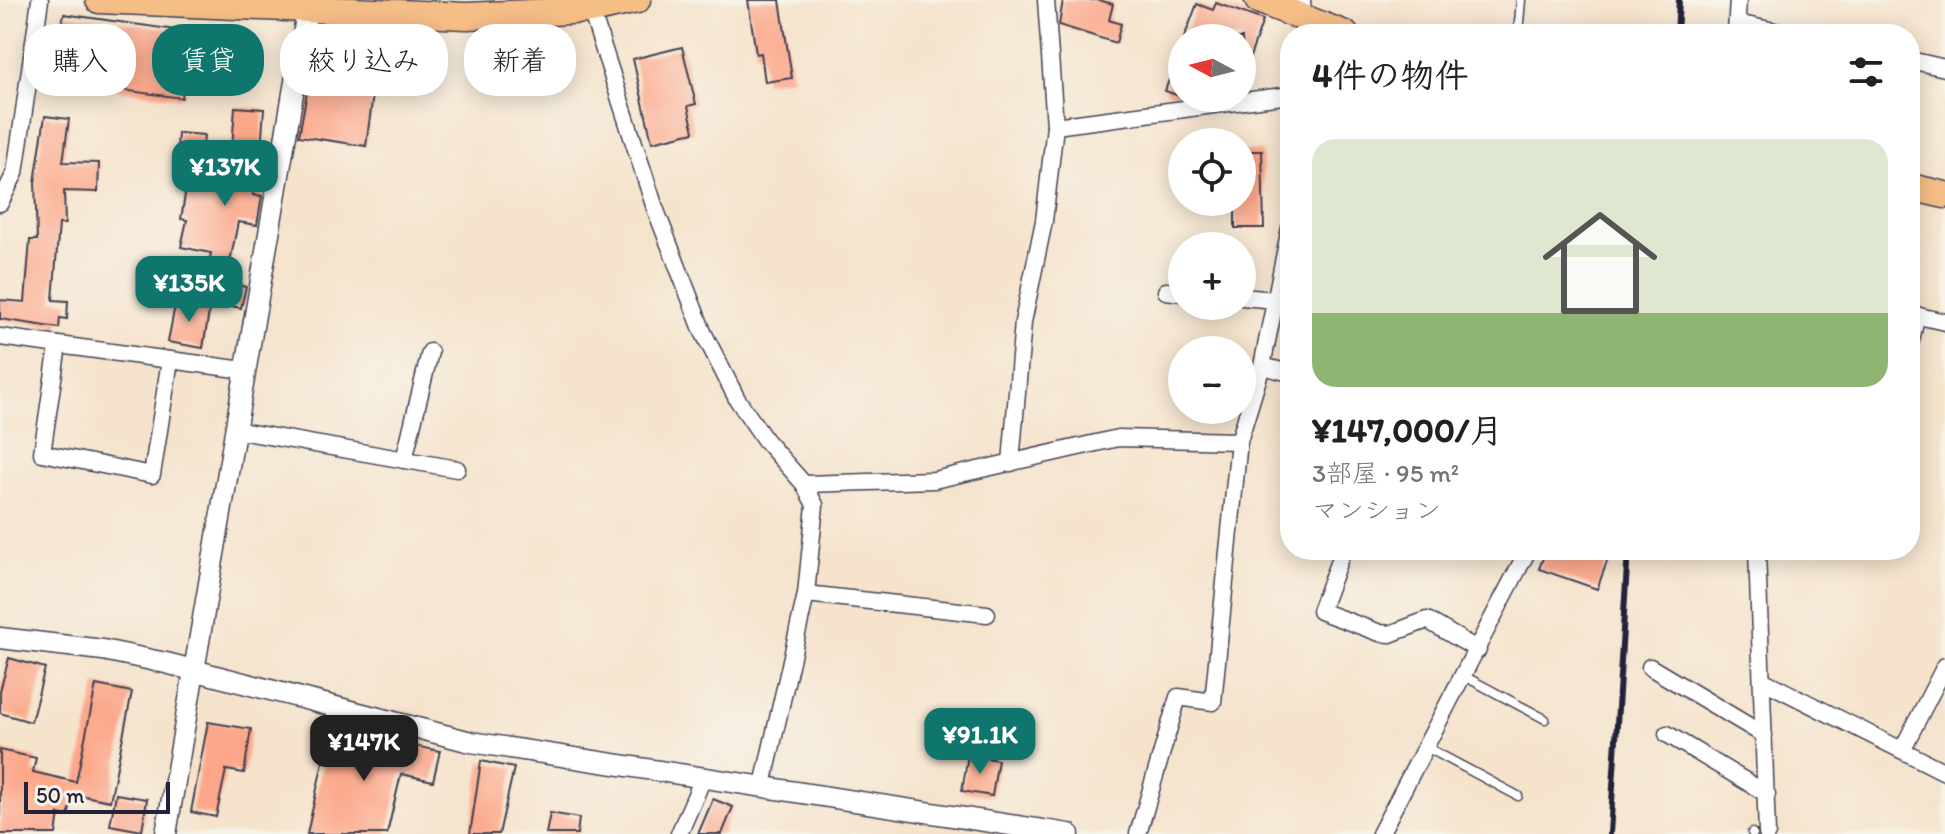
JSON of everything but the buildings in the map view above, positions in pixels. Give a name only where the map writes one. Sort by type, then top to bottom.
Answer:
[{"type":"main road","points":[[99,0],[308,4],[467,16],[591,10],[637,0]]},
{"type":"main road","points":[[1258,0],[1303,17]]},
{"type":"main road","points":[[1920,189],[1945,195]]},
{"type":"street","points":[[0,203],[15,173],[40,0]]},
{"type":"street","points":[[1011,463],[1023,322],[1044,221],[1055,126],[1046,0]]},
{"type":"street","points":[[1736,24],[1738,0]]},
{"type":"street","points":[[166,834],[308,4]]},
{"type":"street","points":[[591,10],[655,208],[703,332],[737,399],[765,440],[804,484],[815,505],[806,594],[763,785]]},
{"type":"street","points":[[1920,62],[1945,68]]},
{"type":"street","points":[[1055,126],[1280,96]]},
{"type":"street","points":[[1138,834],[1178,697],[1213,702],[1239,441],[1262,366],[1280,279]]},
{"type":"street","points":[[1256,298],[1276,300]]},
{"type":"street","points":[[1920,317],[1945,322]]},
{"type":"street","points":[[0,337],[244,370]]},
{"type":"street","points":[[58,345],[42,453],[152,475],[170,360]]},
{"type":"street","points":[[404,460],[430,352]]},
{"type":"street","points":[[1262,366],[1280,370]]},
{"type":"street","points":[[234,430],[457,469]]},
{"type":"street","points":[[804,484],[934,480],[1118,438],[1239,441]]},
{"type":"street","points":[[1339,560],[1320,611],[1390,634],[1427,620],[1478,650]]},
{"type":"street","points":[[1380,834],[1523,560]]},
{"type":"street","points":[[1757,560],[1767,834]]},
{"type":"street","points":[[806,594],[987,614]]},
{"type":"street","points":[[0,638],[103,650],[471,742],[1069,834]]},
{"type":"street","points":[[1902,750],[1945,666]]},
{"type":"street","points":[[1650,667],[1764,735]]},
{"type":"street","points":[[1762,680],[1945,772]]},
{"type":"street","points":[[1667,734],[1767,794]]},
{"type":"street","points":[[679,834],[704,776]]},
{"type":"lane","points":[[1519,24],[1521,0]]},
{"type":"lane","points":[[1464,676],[1545,719]]},
{"type":"lane","points":[[1426,747],[1518,796]]},
{"type":"railway","points":[[1678,24],[1679,0]]},
{"type":"railway","points":[[1610,834],[1627,560]]}]
